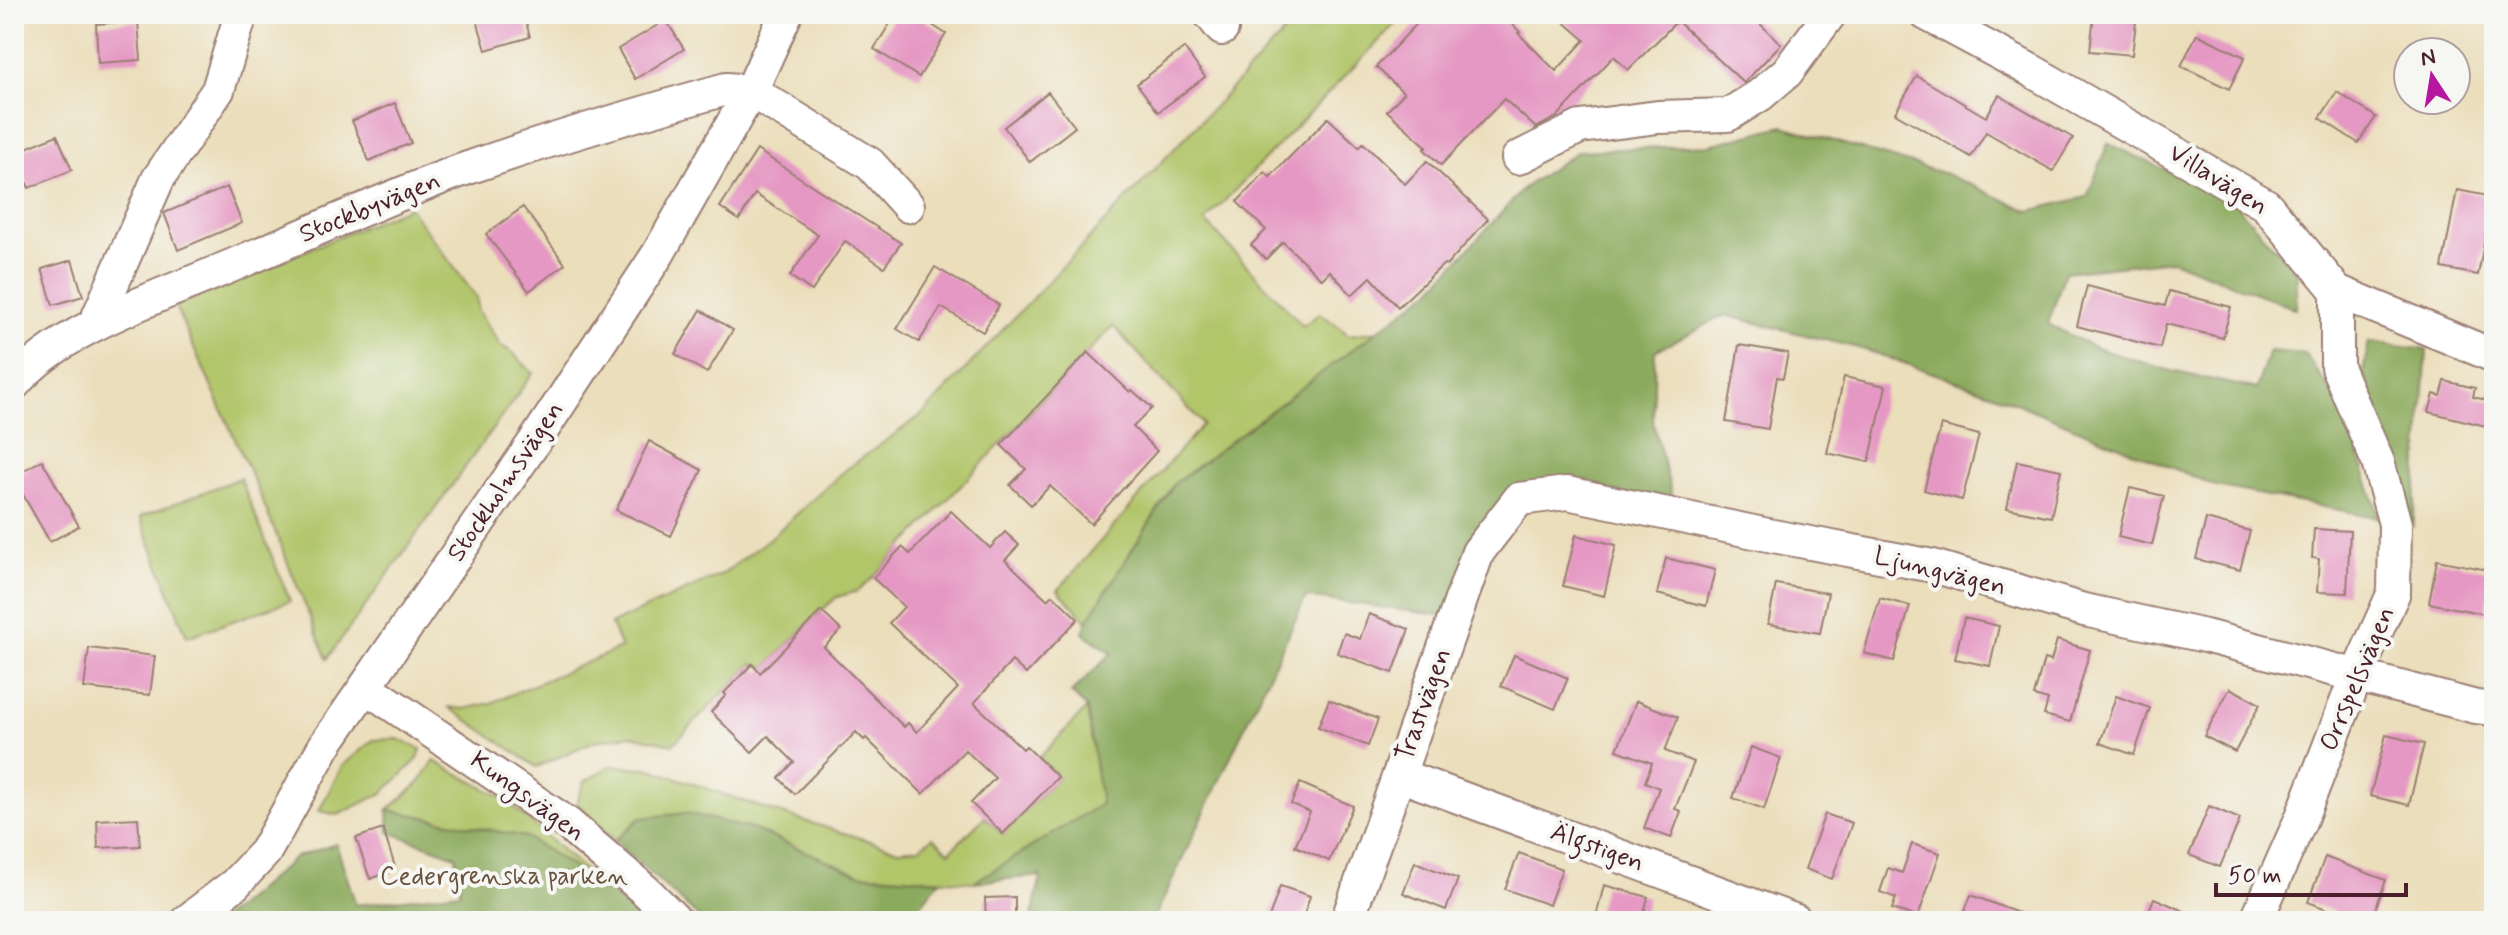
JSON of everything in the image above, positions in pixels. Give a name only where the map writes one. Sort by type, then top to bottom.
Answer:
[{"type":"street","points":[[95,324],[158,179],[218,90],[241,14]]},
{"type":"street","name":"Stockholmsvägen","points":[[187,921],[235,884],[265,852],[313,763],[535,441],[658,254],[751,91],[786,14]]},
{"type":"street","points":[[1518,158],[1580,127],[1658,117],[1728,115],[1760,95],[1787,72],[1830,14]]},
{"type":"street","name":"Villavägen","points":[[1947,18],[2266,205],[2337,291],[2494,356]]},
{"type":"street","name":"Stockbyvägen","points":[[14,384],[28,367],[95,324],[463,170],[573,133],[726,89],[751,91]]},
{"type":"street","points":[[751,91],[870,164],[908,206]]},
{"type":"street","name":"Orrspelsvägen","points":[[2256,921],[2394,592],[2395,524],[2378,462],[2337,367],[2337,291]]},
{"type":"street","name":"Ljungvägen","points":[[1519,499],[1567,493],[1933,566],[2084,610],[2205,636],[2356,677],[2494,709]]},
{"type":"street","name":"Trastvägen","points":[[1347,921],[1478,552],[1519,499]]},
{"type":"street","name":"Kungsvägen","points":[[366,687],[568,824],[676,921]]},
{"type":"street","name":"Älgstigen","points":[[1399,775],[1796,921]]},
{"type":"green space","points":[[1302,14],[1405,14],[1205,221],[1303,326],[1320,313],[1349,335],[1378,331],[1174,484],[1087,621],[1058,590],[1203,424],[1113,326],[873,578],[858,591],[837,597],[766,667],[752,664],[673,744],[630,735],[594,741],[537,767],[448,707],[464,709],[491,703],[621,648],[611,624],[723,574],[775,534],[844,471],[924,413]]},
{"type":"green space","points":[[1783,126],[1946,174],[2029,211],[2087,197],[2108,143],[2233,201],[2297,273],[2296,309],[2172,260],[2065,272],[2048,324],[2096,348],[2171,371],[2256,389],[2269,351],[2305,354],[2343,408],[2380,518],[2216,486],[1994,394],[1866,350],[1725,315],[1655,351],[1653,422],[1673,499],[1553,485],[1509,488],[1445,616],[1306,597],[1153,921],[1031,921],[1041,876],[974,882],[1101,804],[1087,708],[1071,693],[1112,653],[1083,633],[1087,621],[1174,484],[1430,291],[1525,187],[1578,151],[1709,145]]},
{"type":"green space","points":[[409,207],[477,298],[478,311],[500,345],[512,352],[533,373],[327,659],[259,492],[175,306]]},
{"type":"green space","points":[[2369,342],[2427,350],[2413,528],[2385,432],[2363,373]]},
{"type":"green space","points":[[240,478],[290,601],[187,637],[140,517]]},
{"type":"green space","points":[[1087,708],[1102,804],[974,882],[859,874],[755,830],[640,818],[615,841],[577,803],[584,782],[610,766],[648,768],[899,850],[919,848],[933,837],[949,852],[985,817],[1003,834],[1058,777],[1039,758]]},
{"type":"green space","points":[[398,739],[421,749],[418,759],[383,793],[338,815],[319,811],[342,766],[373,740]]},
{"type":"green space","points":[[434,761],[502,797],[605,888],[526,837],[388,810],[419,783]]},
{"type":"green space","name":"Cedergrenska parken","points":[[388,810],[526,837],[605,888],[641,921],[217,921],[296,857],[336,844],[356,905],[460,892],[456,856],[389,832]]},
{"type":"green space","points":[[686,813],[755,830],[859,874],[940,880],[908,921],[703,921],[615,841],[640,818]]},
{"type":"building","points":[[475,14],[524,14],[530,37],[486,50]]},
{"type":"building","points":[[896,14],[915,14],[946,34],[919,77],[874,49]]},
{"type":"building","points":[[1426,14],[1469,14],[1478,23],[1487,14],[1502,14],[1556,71],[1585,40],[1555,14],[1750,14],[1781,44],[1744,83],[1677,21],[1628,70],[1614,56],[1557,117],[1536,128],[1504,99],[1441,165],[1424,149],[1427,147],[1387,111],[1404,93],[1376,67]]},
{"type":"building","points":[[2094,14],[2137,14],[2132,55],[2090,51]]},
{"type":"building","points":[[666,20],[684,49],[635,79],[618,49]]},
{"type":"building","points":[[138,21],[141,60],[98,63],[96,24]]},
{"type":"building","points":[[2197,34],[2245,57],[2229,89],[2181,66]]},
{"type":"building","points":[[1184,48],[1205,77],[1158,112],[1137,84]]},
{"type":"building","points":[[1917,76],[1986,117],[1999,95],[2073,138],[2053,171],[1986,132],[1971,157],[1895,113]]},
{"type":"building","points":[[1048,92],[1075,127],[1030,162],[1004,127]]},
{"type":"building","points":[[2337,92],[2376,117],[2358,143],[2320,118]]},
{"type":"building","points":[[395,103],[411,143],[369,161],[352,121]]},
{"type":"building","points":[[1328,118],[1359,147],[1363,143],[1405,184],[1427,161],[1488,219],[1447,265],[1444,264],[1398,307],[1371,277],[1352,295],[1330,271],[1322,279],[1283,242],[1266,259],[1251,245],[1266,230],[1237,202],[1265,172],[1270,177]]},
{"type":"building","points":[[57,135],[72,170],[29,188],[14,153]]},
{"type":"building","points":[[757,150],[901,243],[884,267],[845,241],[812,291],[790,276],[818,235],[755,194],[739,220],[720,207]]},
{"type":"building","points":[[227,187],[242,223],[178,250],[164,213]]},
{"type":"building","points":[[2457,190],[2493,197],[2478,275],[2442,268]]},
{"type":"building","points":[[523,207],[565,264],[529,291],[486,234]]},
{"type":"building","points":[[72,260],[83,296],[53,305],[42,269]]},
{"type":"building","points":[[935,267],[999,305],[983,332],[941,307],[919,342],[897,329]]},
{"type":"building","points":[[2087,286],[2165,306],[2169,291],[2231,307],[2223,338],[2166,324],[2160,348],[2077,326]]},
{"type":"building","points":[[701,310],[733,330],[707,373],[675,354]]},
{"type":"building","points":[[1739,345],[1788,353],[1783,378],[1777,377],[1768,429],[1726,422]]},
{"type":"building","points":[[1088,352],[1130,392],[1132,390],[1152,408],[1133,427],[1157,451],[1091,524],[1050,486],[1031,505],[1010,485],[1026,469],[1001,445]]},
{"type":"building","points":[[1844,377],[1886,386],[1869,462],[1827,453]]},
{"type":"building","points":[[2445,381],[2475,388],[2473,397],[2494,402],[2494,428],[2429,412],[2434,394],[2441,396]]},
{"type":"building","points":[[1941,425],[1979,435],[1962,500],[1924,490]]},
{"type":"building","points":[[649,441],[702,470],[671,536],[616,510]]},
{"type":"building","points":[[42,460],[79,526],[50,542],[14,479],[14,476]]},
{"type":"building","points":[[2017,461],[2061,470],[2051,517],[2007,508]]},
{"type":"building","points":[[2130,488],[2164,496],[2152,545],[2118,537]]},
{"type":"building","points":[[951,511],[990,548],[1005,532],[1019,545],[1005,560],[1048,600],[1053,595],[1078,619],[1026,674],[1012,661],[974,703],[1058,777],[1003,834],[971,803],[995,778],[965,750],[923,794],[856,732],[795,794],[779,778],[794,762],[768,736],[752,752],[711,712],[726,695],[724,693],[752,664],[760,673],[821,611],[841,630],[824,647],[904,727],[908,723],[917,732],[958,688],[889,623],[904,607],[873,578],[902,547],[910,554]]},
{"type":"building","points":[[2206,519],[2250,531],[2240,570],[2196,559]]},
{"type":"building","points":[[2314,529],[2350,531],[2347,593],[2317,592],[2319,559],[2312,558]]},
{"type":"building","points":[[1576,535],[1616,545],[1604,596],[1563,586]]},
{"type":"building","points":[[1666,558],[1715,570],[1706,606],[1657,594]]},
{"type":"building","points":[[2437,560],[2493,571],[2485,614],[2429,603]]},
{"type":"building","points":[[1776,584],[1828,593],[1820,633],[1768,624]]},
{"type":"building","points":[[1880,598],[1910,606],[1894,661],[1864,653]]},
{"type":"building","points":[[1369,614],[1409,629],[1393,673],[1337,653],[1344,633],[1360,639]]},
{"type":"building","points":[[1964,618],[1999,626],[1990,666],[1955,659]]},
{"type":"building","points":[[2057,640],[2090,650],[2070,722],[2044,715],[2048,700],[2034,696],[2044,659],[2051,661]]},
{"type":"building","points":[[89,648],[155,656],[150,695],[84,688]]},
{"type":"building","points":[[1514,655],[1568,678],[1555,709],[1501,686]]},
{"type":"building","points":[[2230,688],[2260,704],[2235,752],[2204,736]]},
{"type":"building","points":[[2116,696],[2150,708],[2134,755],[2100,743]]},
{"type":"building","points":[[1329,700],[1378,719],[1368,746],[1318,727]]},
{"type":"building","points":[[1636,701],[1678,717],[1665,751],[1694,762],[1675,809],[1681,811],[1671,838],[1644,828],[1659,788],[1645,782],[1652,763],[1617,750]]},
{"type":"building","points":[[2386,735],[2424,744],[2409,805],[2370,796]]},
{"type":"building","points":[[1751,747],[1781,758],[1764,809],[1733,798]]},
{"type":"building","points":[[1300,783],[1353,806],[1329,861],[1295,846],[1310,812],[1291,804]]},
{"type":"building","points":[[2209,806],[2240,819],[2220,867],[2189,855]]},
{"type":"building","points":[[1825,814],[1852,823],[1832,879],[1805,869]]},
{"type":"building","points":[[138,818],[140,846],[98,848],[97,820]]},
{"type":"building","points":[[383,829],[396,870],[370,879],[356,838]]},
{"type":"building","points":[[1912,844],[1940,853],[1918,917],[1892,909],[1896,898],[1880,892],[1888,868],[1902,873]]},
{"type":"building","points":[[1519,853],[1562,869],[1549,905],[1505,889]]},
{"type":"building","points":[[2325,857],[2386,880],[2371,921],[2358,921],[2308,902]]},
{"type":"building","points":[[1415,862],[1458,879],[1446,910],[1403,893]]},
{"type":"building","points":[[1604,885],[1648,897],[1642,921],[1595,921]]},
{"type":"building","points":[[1280,886],[1310,896],[1302,921],[1268,921]]},
{"type":"building","points":[[1971,895],[2034,919],[2034,921],[1961,921]]},
{"type":"building","points":[[1015,897],[1015,921],[986,921],[985,898]]},
{"type":"building","points":[[2154,898],[2207,921],[2145,921]]}]
